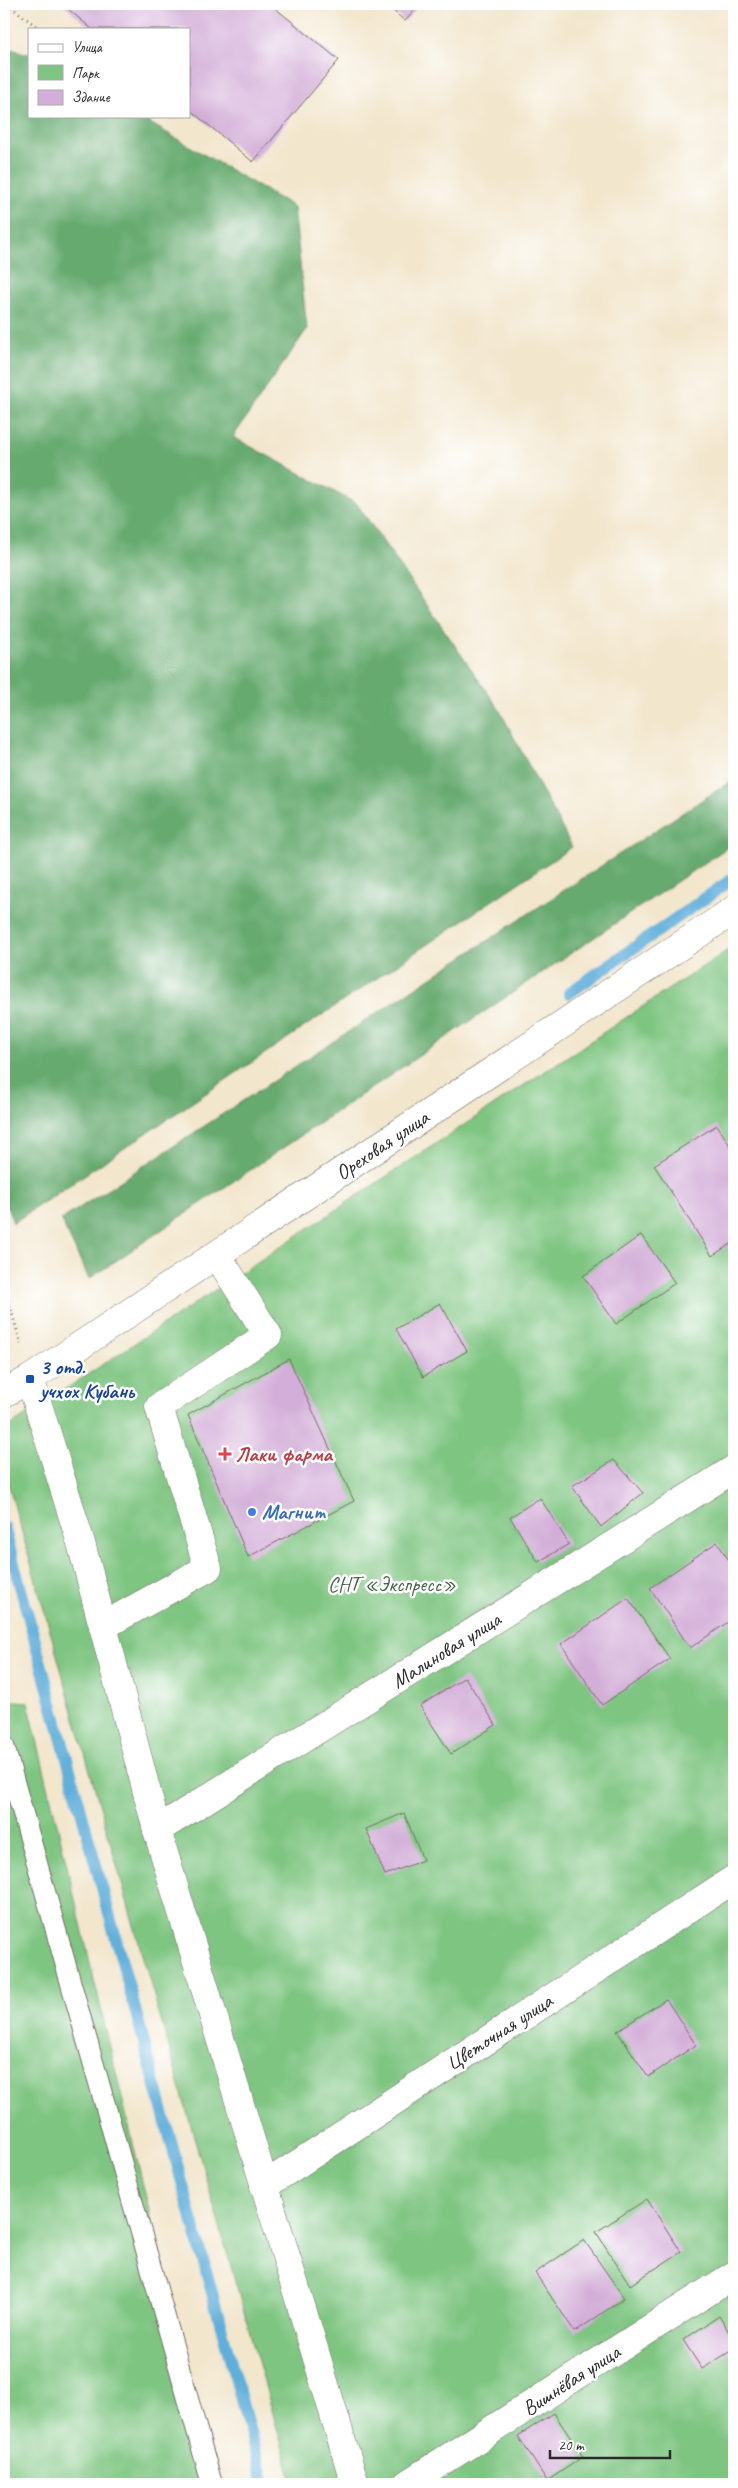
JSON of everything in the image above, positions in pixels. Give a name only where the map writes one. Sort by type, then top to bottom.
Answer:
[{"type":"street","name":"Ореховая улица","points":[[4,1392],[30,1379],[734,910]]},
{"type":"street","points":[[103,1626],[208,1568],[160,1407],[268,1335],[217,1255]]},
{"type":"street","points":[[30,1379],[81,1543],[157,1830],[355,2484]]},
{"type":"street","name":"Малиновая улица","points":[[157,1830],[734,1469]]},
{"type":"street","name":"Цветочная улица","points":[[264,2186],[734,1879]]},
{"type":"street","name":"Вишнёвая улица","points":[[407,2484],[734,2275]]},
{"type":"lane","points":[[4,1746],[212,2484]]},
{"type":"path","points":[[6,4],[39,28]]},
{"type":"path","points":[[4,1286],[30,1379]]},
{"type":"green space","points":[[4,47],[28,54],[28,118],[141,118],[294,207],[307,329],[233,437],[357,504],[499,709],[572,847],[13,1223],[4,1198]]},
{"type":"green space","points":[[734,779],[734,843],[89,1279],[61,1220]]},
{"type":"green space","name":"СНТ «Экспресс»","points":[[734,946],[734,2484],[293,2484],[4,1469],[4,1430]]},
{"type":"green space","points":[[4,1700],[28,1702],[214,2484],[4,2484]]},
{"type":"building","points":[[62,4],[270,4],[339,60],[253,162],[190,110],[190,28],[91,28]]},
{"type":"building","points":[[385,4],[421,4],[405,21]]},
{"type":"building","points":[[717,1125],[734,1152],[734,1242],[712,1256],[654,1165]]},
{"type":"building","points":[[641,1235],[675,1283],[616,1324],[583,1276]]},
{"type":"building","points":[[440,1303],[467,1351],[423,1377],[396,1329]]},
{"type":"building","points":[[289,1359],[354,1501],[248,1557],[188,1415]]},
{"type":"building","points":[[614,1460],[643,1493],[601,1527],[572,1486]]},
{"type":"building","points":[[540,1498],[569,1544],[538,1562],[510,1517]]},
{"type":"building","points":[[717,1542],[734,1568],[734,1618],[690,1648],[650,1588]]},
{"type":"building","points":[[628,1598],[670,1659],[602,1705],[561,1644]]},
{"type":"building","points":[[465,1677],[496,1725],[451,1754],[420,1706]]},
{"type":"building","points":[[404,1813],[423,1860],[385,1875],[366,1829]]},
{"type":"building","points":[[666,1999],[696,2045],[648,2077],[617,2031]]},
{"type":"building","points":[[647,2199],[681,2252],[630,2285],[596,2232]]},
{"type":"building","points":[[584,2240],[624,2298],[575,2332],[535,2273]]},
{"type":"building","points":[[719,2316],[734,2340],[734,2349],[702,2369],[683,2340]]},
{"type":"building","points":[[554,2413],[583,2457],[547,2481],[518,2436]]},
{"type":"waterway","points":[[569,993],[734,878]]},
{"type":"waterway","points":[[4,1527],[264,2484]]},
{"type":"place","name":"3 отд. учхох Кубань","points":[[30,1379]]},
{"type":"place","name":"Лаки фарма","points":[[225,1454]]},
{"type":"place","name":"Магнит","points":[[252,1512]]}]
